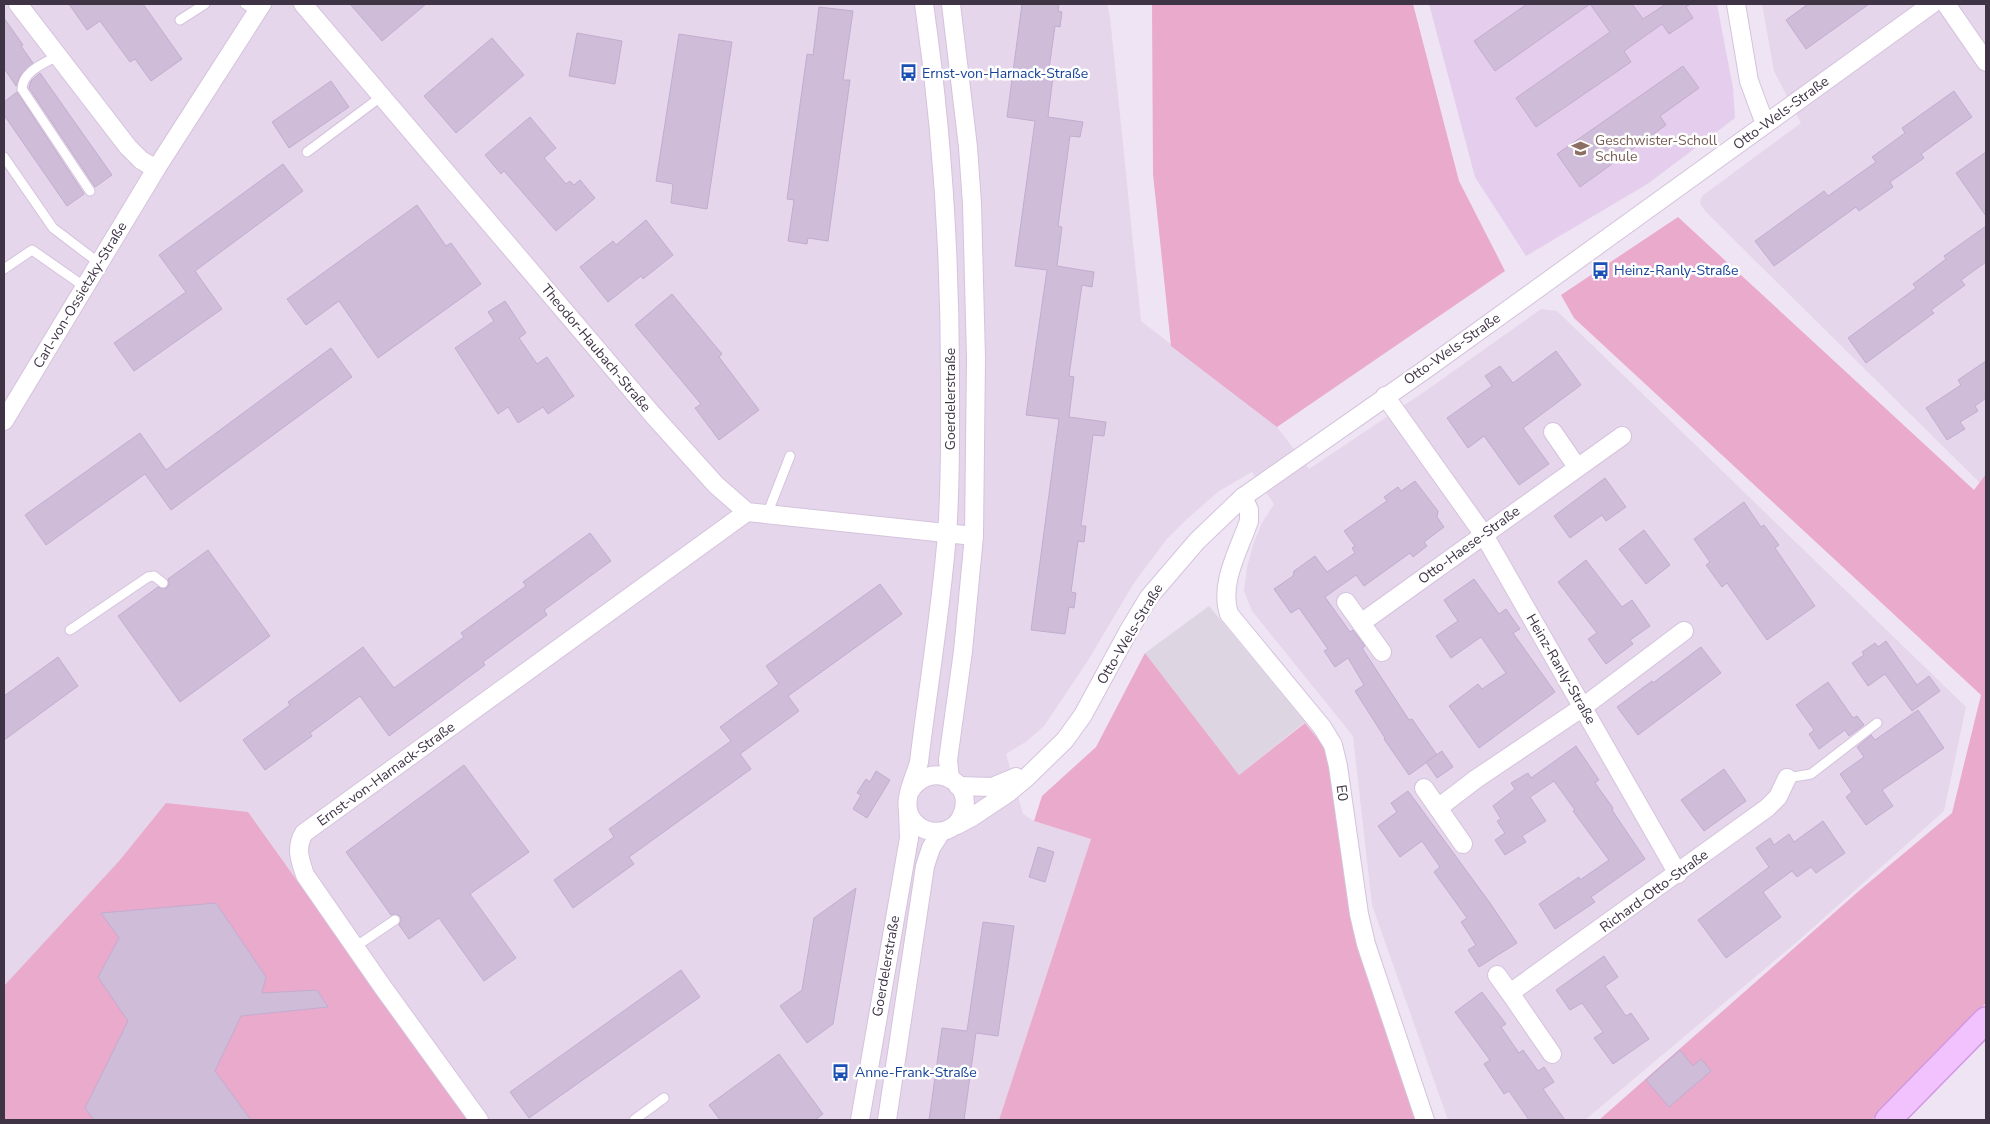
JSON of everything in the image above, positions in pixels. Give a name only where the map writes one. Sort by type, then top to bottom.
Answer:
[{"type":"main road","points":[[1888,1120],[1986,1020]]},
{"type":"street","points":[[18,4],[128,147],[141,160],[156,169]]},
{"type":"street","name":"Theodor-Haubach-Straße","points":[[303,4],[652,415],[716,485],[747,512]]},
{"type":"street","name":"Goerdelerstraße","points":[[860,1120],[909,838],[907,802],[918,762],[947,533],[950,430],[950,301],[944,190],[933,69],[924,4]]},
{"type":"street","name":"Goerdelerstraße","points":[[951,4],[968,146],[972,204],[976,358],[974,536],[948,760],[954,782],[965,801],[962,818],[956,824]]},
{"type":"street","points":[[1736,4],[1749,81],[1765,124]]},
{"type":"street","name":"Otto-Wels-Straße","points":[[956,824],[972,817],[1008,793],[1065,740],[1083,715],[1149,597],[1197,541],[1243,497],[1434,363],[1932,4]]},
{"type":"street","points":[[1946,4],[1986,62]]},
{"type":"street","name":"Carl-von-Ossietzky-Straße","points":[[4,421],[255,6]]},
{"type":"street","name":"Heinz-Ranly-Straße","points":[[1386,396],[1484,535],[1678,874]]},
{"type":"street","points":[[1552,432],[1577,467]]},
{"type":"street","name":"Otto-Haese-Straße","points":[[1361,623],[1622,436]]},
{"type":"street","name":"E0","points":[[1243,497],[1249,510],[1249,521],[1225,588],[1224,601],[1229,614],[1322,727],[1332,745],[1338,766],[1359,914],[1366,944],[1425,1120]]},
{"type":"street","points":[[747,512],[768,512],[974,536]]},
{"type":"street","name":"Ernst-von-Harnack-Straße","points":[[479,1120],[305,875],[298,854],[300,840],[304,834],[747,512]]},
{"type":"street","points":[[1346,602],[1382,652]]},
{"type":"street","points":[[1438,808],[1476,779],[1583,707],[1684,631]]},
{"type":"street","name":"Otto-Wels-Straße","points":[[954,782],[972,788],[992,787],[1022,775],[1042,762]]},
{"type":"street","points":[[909,793],[917,782],[930,775],[937,775],[954,782]]},
{"type":"street","name":"Richard-Otto-Straße","points":[[1510,994],[1767,808],[1778,797],[1788,778]]},
{"type":"street","points":[[1424,788],[1464,844]]},
{"type":"street","points":[[908,812],[920,828],[930,832],[949,830],[956,824]]},
{"type":"street","name":"Goerdelerstraße","points":[[887,1120],[925,866],[931,848],[941,832]]},
{"type":"street","points":[[1497,975],[1552,1054]]},
{"type":"lane","points":[[180,20],[205,4]]},
{"type":"lane","points":[[57,56],[32,70],[24,79],[22,89],[90,190]]},
{"type":"lane","points":[[307,152],[382,96]]},
{"type":"lane","points":[[4,158],[53,228],[99,263]]},
{"type":"lane","points":[[4,269],[32,250],[85,287]]},
{"type":"lane","points":[[768,512],[790,456]]},
{"type":"lane","points":[[70,630],[148,577],[154,576],[163,583]]},
{"type":"lane","points":[[1788,778],[1811,774],[1877,723]]},
{"type":"lane","points":[[355,947],[395,920]]},
{"type":"lane","points":[[634,1120],[664,1098]]},
{"type":"shaded area","points":[[4,4],[1107,4],[1110,17],[1141,321],[1277,427],[1309,469],[1424,392],[1541,309],[1557,311],[1966,707],[1944,811],[1799,940],[1585,1120],[1448,1120],[1372,905],[1353,736],[1252,611],[1244,591],[1247,567],[1254,542],[1262,523],[1274,504],[1252,472],[1219,491],[1166,540],[1134,583],[1087,662],[1044,726],[1027,741],[1006,754],[1023,814],[1034,821],[1091,839],[999,1120],[4,1120]]},
{"type":"shaded area","points":[[1152,4],[1413,4],[1459,181],[1505,271],[1277,427],[1171,346],[1153,174]]},
{"type":"shaded area","name":"Geschwister-Scholl Schule","points":[[1429,4],[1717,4],[1733,88],[1735,118],[1649,183],[1526,256],[1475,177]]},
{"type":"shaded area","points":[[1762,4],[1986,4],[1986,474],[1980,483],[1706,212],[1700,203],[1702,196],[1801,123],[1774,71]]},
{"type":"shaded area","points":[[1678,217],[1974,490],[1986,474],[1986,1003],[1872,1120],[1599,1120],[1860,890],[1952,813],[1981,695],[1574,318],[1561,295]]},
{"type":"shaded area","points":[[1209,606],[1305,722],[1239,775],[1145,653]]},
{"type":"shaded area","points":[[1145,653],[1239,775],[1305,723],[1327,750],[1355,933],[1418,1120],[999,1120],[1091,839],[1034,821],[1042,796],[1096,747]]},
{"type":"shaded area","points":[[166,803],[248,812],[468,1120],[4,1120],[4,986],[120,860]]},
{"type":"building","points":[[69,4],[143,4],[182,59],[151,81],[135,59],[130,62],[100,21],[87,30]]},
{"type":"building","points":[[350,4],[426,4],[382,41]]},
{"type":"building","points":[[1022,4],[1059,4],[1058,11],[1062,12],[1060,27],[1055,26],[1048,76],[1053,77],[1048,117],[1083,122],[1080,137],[1070,136],[1058,226],[1062,227],[1057,266],[1094,272],[1092,287],[1082,285],[1069,376],[1074,377],[1069,417],[1106,422],[1104,436],[1093,435],[1081,526],[1086,526],[1084,542],[1078,541],[1071,592],[1076,593],[1074,608],[1069,607],[1065,634],[1031,630],[1059,419],[1026,415],[1047,270],[1015,266],[1035,121],[1007,117]]},
{"type":"building","points":[[1527,4],[1590,4],[1495,71],[1474,41]]},
{"type":"building","points":[[1590,4],[1632,4],[1643,19],[1666,4],[1688,4],[1686,7],[1693,18],[1669,34],[1662,24],[1624,51],[1631,62],[1536,127],[1516,98],[1610,32]]},
{"type":"building","points":[[1808,4],[1869,4],[1806,49],[1786,20]]},
{"type":"building","points":[[819,7],[853,11],[843,80],[850,80],[828,241],[808,238],[807,244],[788,241],[794,200],[787,199],[807,54],[813,55]]},
{"type":"building","points":[[4,18],[33,63],[21,74],[16,86],[4,68]]},
{"type":"building","points":[[577,33],[622,41],[615,84],[569,76]]},
{"type":"building","points":[[679,34],[732,42],[707,209],[671,203],[673,184],[656,181]]},
{"type":"building","points":[[492,38],[524,75],[456,133],[424,96]]},
{"type":"building","points":[[1683,66],[1699,88],[1660,116],[1666,125],[1580,187],[1557,154]]},
{"type":"building","points":[[40,73],[112,175],[95,187],[29,88],[31,81]]},
{"type":"building","points":[[331,81],[349,107],[289,148],[272,122]]},
{"type":"building","points":[[1954,91],[1972,117],[1921,154],[1924,158],[1890,182],[1893,187],[1859,211],[1856,207],[1774,266],[1755,241],[1824,191],[1828,196],[1876,162],[1872,157],[1905,133],[1902,128]]},
{"type":"building","points":[[17,92],[84,194],[67,206],[4,115],[4,102]]},
{"type":"building","points":[[530,117],[556,148],[544,158],[566,184],[570,181],[574,185],[580,180],[595,198],[556,231],[504,171],[501,174],[485,155]]},
{"type":"building","points":[[1986,152],[1986,216],[1956,173]]},
{"type":"building","points":[[283,164],[303,191],[195,271],[222,309],[134,371],[114,343],[186,292],[159,255]]},
{"type":"building","points":[[417,205],[446,246],[451,243],[481,284],[378,358],[339,301],[306,325],[287,299]]},
{"type":"building","points":[[646,220],[673,255],[643,279],[641,276],[608,302],[580,267],[613,241],[616,245]]},
{"type":"building","points":[[1986,226],[1986,262],[1961,280],[1965,285],[1931,310],[1934,313],[1866,363],[1848,338],[1916,288],[1913,284],[1946,259],[1944,256]]},
{"type":"building","points":[[672,294],[722,354],[719,357],[759,410],[719,440],[695,408],[701,404],[635,325]]},
{"type":"building","points":[[505,301],[526,333],[519,338],[537,364],[547,357],[574,396],[548,414],[543,407],[518,423],[508,407],[498,414],[455,348],[494,321],[488,312]]},
{"type":"building","points":[[331,348],[352,377],[171,510],[145,474],[46,545],[25,515],[140,433],[166,470]]},
{"type":"building","points":[[1556,351],[1581,385],[1523,428],[1549,464],[1519,485],[1484,436],[1468,448],[1447,418],[1492,386],[1485,376],[1500,366],[1513,383]]},
{"type":"building","points":[[1986,361],[1986,398],[1975,406],[1978,411],[1960,422],[1965,429],[1947,440],[1926,408],[1961,385],[1958,380]]},
{"type":"building","points":[[1605,478],[1626,507],[1606,521],[1602,515],[1570,538],[1554,516]]},
{"type":"building","points":[[1415,481],[1438,511],[1437,517],[1444,527],[1424,542],[1427,546],[1413,557],[1410,553],[1364,586],[1356,575],[1325,597],[1350,632],[1353,630],[1365,646],[1362,648],[1409,720],[1412,719],[1437,755],[1409,775],[1384,739],[1355,691],[1364,685],[1348,658],[1335,667],[1324,651],[1328,649],[1299,608],[1291,613],[1274,589],[1293,576],[1294,571],[1315,556],[1327,572],[1355,553],[1352,548],[1355,546],[1344,531],[1387,501],[1384,497],[1398,487],[1401,491]]},
{"type":"building","points":[[1744,502],[1761,527],[1764,525],[1779,545],[1775,548],[1815,606],[1767,640],[1727,583],[1722,587],[1706,565],[1710,562],[1694,539]]},
{"type":"building","points":[[1644,530],[1670,565],[1646,584],[1619,549]]},
{"type":"building","points":[[590,533],[611,561],[544,610],[547,615],[483,662],[485,665],[389,736],[360,696],[310,733],[312,736],[265,770],[243,740],[290,705],[288,702],[363,647],[394,688],[464,637],[461,633],[526,586],[523,582]]},
{"type":"building","points":[[208,550],[270,636],[180,702],[118,616],[158,587],[166,589],[169,584],[168,579]]},
{"type":"building","points":[[1586,560],[1622,607],[1632,600],[1650,626],[1630,640],[1633,644],[1606,664],[1588,639],[1597,633],[1558,582]]},
{"type":"building","points":[[1474,579],[1499,614],[1506,609],[1520,629],[1513,633],[1555,692],[1479,748],[1449,706],[1478,684],[1482,689],[1506,673],[1481,637],[1451,658],[1436,636],[1458,621],[1444,600]]},
{"type":"building","points":[[880,584],[902,614],[788,696],[799,711],[740,754],[751,769],[629,857],[634,864],[573,908],[554,880],[614,837],[609,829],[731,741],[720,727],[779,684],[766,666]]},
{"type":"building","points":[[1886,641],[1917,685],[1929,676],[1940,691],[1912,711],[1885,674],[1868,686],[1852,663],[1864,655],[1862,652],[1875,643],[1878,647]]},
{"type":"building","points":[[1701,647],[1721,673],[1638,735],[1617,707]]},
{"type":"building","points":[[58,657],[78,686],[4,740],[4,696]]},
{"type":"building","points":[[1828,682],[1853,718],[1857,716],[1864,725],[1849,736],[1845,730],[1819,749],[1809,734],[1814,730],[1796,705]]},
{"type":"building","points":[[1918,710],[1944,748],[1882,790],[1893,806],[1866,825],[1846,797],[1852,792],[1840,774],[1864,757],[1857,747],[1871,735],[1875,740]]},
{"type":"building","points":[[1576,746],[1599,780],[1595,783],[1645,859],[1591,897],[1595,902],[1555,929],[1539,904],[1579,877],[1580,880],[1609,860],[1573,811],[1575,810],[1554,781],[1530,797],[1546,821],[1522,836],[1526,842],[1505,855],[1495,840],[1505,833],[1497,821],[1501,819],[1493,806],[1515,789],[1511,783],[1528,773],[1531,778]]},
{"type":"building","points":[[1442,751],[1453,767],[1437,778],[1426,762]]},
{"type":"building","points":[[464,765],[529,852],[470,894],[516,958],[484,981],[439,918],[409,939],[399,925],[400,916],[391,915],[346,852]]},
{"type":"building","points":[[1724,769],[1746,801],[1704,831],[1681,800]]},
{"type":"building","points":[[876,771],[890,780],[867,818],[853,809],[861,795],[857,793],[866,779],[870,782]]},
{"type":"building","points":[[1408,791],[1517,943],[1479,967],[1468,950],[1476,945],[1461,922],[1467,918],[1434,872],[1440,867],[1422,841],[1400,857],[1378,826],[1397,812],[1391,803]]},
{"type":"building","points":[[1823,821],[1845,853],[1816,873],[1811,867],[1797,877],[1792,871],[1763,892],[1781,917],[1726,958],[1698,920],[1769,867],[1756,848],[1770,838],[1774,845],[1789,834],[1794,842]]},
{"type":"building","points":[[1038,847],[1054,852],[1045,882],[1029,877]]},
{"type":"building","points":[[856,888],[833,1024],[807,1043],[780,1006],[802,990],[814,918]]},
{"type":"building","points":[[216,903],[266,977],[262,993],[317,990],[328,1007],[241,1016],[215,1071],[251,1120],[94,1120],[85,1108],[128,1021],[98,977],[119,938],[101,913]]},
{"type":"building","points":[[983,922],[1014,926],[998,1036],[976,1033],[964,1120],[929,1120],[942,1028],[967,1031]]},
{"type":"building","points":[[1604,956],[1618,977],[1605,986],[1626,1016],[1631,1013],[1649,1039],[1613,1064],[1594,1038],[1603,1032],[1582,1003],[1570,1010],[1556,990]]},
{"type":"building","points":[[681,970],[700,997],[529,1118],[510,1092]]},
{"type":"building","points":[[1482,992],[1506,1024],[1501,1027],[1519,1053],[1523,1050],[1538,1071],[1544,1067],[1554,1082],[1543,1089],[1565,1120],[1529,1120],[1509,1091],[1504,1094],[1484,1064],[1490,1060],[1455,1012]]},
{"type":"building","points":[[1680,1050],[1693,1066],[1701,1059],[1711,1071],[1669,1107],[1646,1080]]},
{"type":"building","points":[[779,1054],[823,1114],[815,1120],[720,1120],[709,1105]]},
{"type":"place","name":"Ernst-von-Harnack-Straße","points":[[908,73]]},
{"type":"place","name":"Geschwister-Scholl Schule","points":[[1581,148]]},
{"type":"place","name":"Heinz-Ranly-Straße","points":[[1600,270]]},
{"type":"place","name":"Anne-Frank-Straße","points":[[841,1072]]}]
